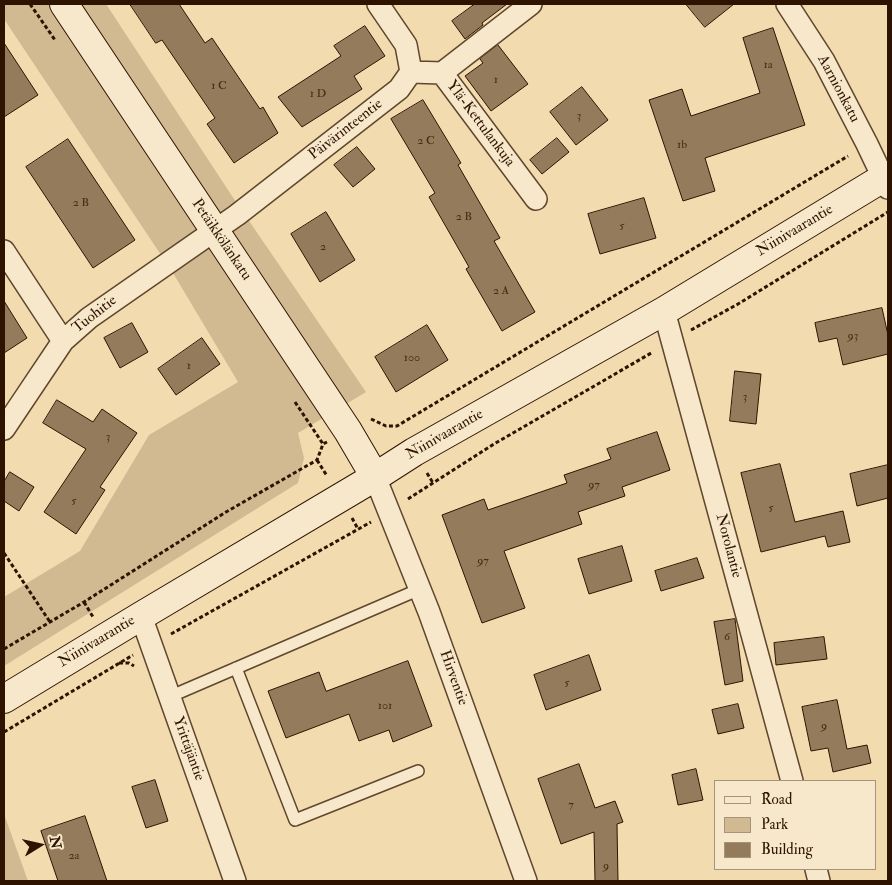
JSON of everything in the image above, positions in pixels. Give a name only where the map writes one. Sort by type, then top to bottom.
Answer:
[{"type":"main road","name":"Petäikkölänkatu","points":[[64,4],[348,431],[375,477]]},
{"type":"main road","name":"Niinivaarantie","points":[[4,699],[414,452],[664,311],[887,180]]},
{"type":"street","points":[[378,4],[406,45],[411,72]]},
{"type":"street","points":[[442,74],[531,4]]},
{"type":"street","name":"Aarnionkatu","points":[[788,4],[824,61],[887,180]]},
{"type":"street","name":"Päivärinteentie","points":[[215,230],[399,89],[411,72]]},
{"type":"street","name":"Ylä-Kettulankuja","points":[[411,72],[442,74],[536,199]]},
{"type":"street","name":"Tuohitie","points":[[4,429],[63,341],[89,318],[215,230]]},
{"type":"street","points":[[4,251],[63,341]]},
{"type":"street","name":"Norolantie","points":[[664,311],[792,780]]},
{"type":"street","name":"Hirventie","points":[[375,477],[420,589],[526,881]]},
{"type":"street","name":"Yrittäjäntie","points":[[141,616],[235,881]]},
{"type":"lane","points":[[169,697],[420,589]]},
{"type":"lane","points":[[236,668],[295,820],[418,771]]},
{"type":"path","points":[[4,649],[92,597],[226,512],[317,460],[323,444],[370,418],[386,426],[398,426],[867,144]]},
{"type":"path","points":[[4,732],[117,663],[358,530],[494,444],[672,340],[738,304],[888,212]]},
{"type":"path","points":[[4,552],[50,622]]},
{"type":"green space","points":[[4,4],[106,4],[232,196],[366,392],[298,433],[304,458],[298,483],[4,666],[4,597],[80,551],[149,435],[238,382],[173,273],[4,19]]},
{"type":"green space","points":[[4,814],[28,881],[4,881]]},
{"type":"building","points":[[130,4],[179,4],[205,43],[212,38],[260,109],[263,107],[278,133],[234,163],[207,124],[215,118],[162,40],[156,43]]},
{"type":"building","points":[[475,4],[507,4],[465,39],[452,21]]},
{"type":"building","points":[[686,4],[734,4],[705,27]]},
{"type":"building","points":[[365,26],[385,56],[354,76],[362,89],[302,127],[278,97],[341,56],[334,46]]},
{"type":"building","points":[[773,28],[805,125],[705,158],[715,191],[683,201],[649,100],[682,89],[691,116],[760,93],[743,38]]},
{"type":"building","points":[[4,43],[38,95],[4,117]]},
{"type":"building","points":[[498,45],[528,84],[491,111],[465,76],[483,63],[480,59]]},
{"type":"building","points":[[582,87],[608,120],[576,145],[550,112]]},
{"type":"building","points":[[423,100],[461,163],[458,165],[500,238],[494,241],[535,312],[502,331],[466,269],[469,267],[429,197],[435,193],[391,119]]},
{"type":"building","points":[[557,138],[569,152],[542,174],[530,160]]},
{"type":"building","points":[[68,139],[135,240],[93,268],[26,167]]},
{"type":"building","points":[[357,147],[375,169],[353,187],[334,165]]},
{"type":"building","points":[[644,198],[656,238],[600,254],[588,214]]},
{"type":"building","points":[[326,212],[355,260],[320,282],[291,234]]},
{"type":"building","points":[[4,301],[27,338],[4,353]]},
{"type":"building","points":[[882,308],[888,335],[888,354],[843,365],[837,338],[819,342],[815,323]]},
{"type":"building","points":[[132,323],[148,352],[120,368],[104,338]]},
{"type":"building","points":[[427,325],[448,360],[396,392],[375,357]]},
{"type":"building","points":[[202,338],[220,364],[176,395],[158,369]]},
{"type":"building","points":[[735,371],[761,374],[756,424],[730,421]]},
{"type":"building","points":[[57,400],[93,422],[102,409],[137,433],[100,487],[105,490],[76,534],[44,512],[86,449],[43,423]]},
{"type":"building","points":[[657,432],[670,470],[622,487],[625,496],[578,512],[582,524],[504,551],[525,608],[482,623],[442,515],[484,499],[488,510],[567,483],[564,475],[611,459],[607,449]]},
{"type":"building","points":[[780,464],[795,522],[843,511],[850,542],[828,547],[825,536],[761,552],[741,473]]},
{"type":"building","points":[[888,465],[888,498],[857,506],[850,474]]},
{"type":"building","points":[[10,472],[34,487],[19,511],[4,501],[4,482]]},
{"type":"building","points":[[622,546],[632,581],[589,594],[578,559]]},
{"type":"building","points":[[697,558],[704,578],[661,591],[655,571]]},
{"type":"building","points":[[735,619],[743,681],[725,685],[714,622]]},
{"type":"building","points":[[824,637],[827,659],[776,665],[774,643]]},
{"type":"building","points":[[589,655],[601,690],[546,710],[534,675]]},
{"type":"building","points":[[408,661],[432,726],[393,742],[389,730],[359,741],[349,714],[286,738],[268,691],[319,672],[326,691]]},
{"type":"building","points":[[837,700],[847,749],[867,745],[871,763],[833,772],[828,748],[811,751],[802,707]]},
{"type":"building","points":[[738,704],[744,728],[718,734],[712,710]]},
{"type":"building","points":[[579,764],[595,808],[615,801],[623,822],[617,824],[618,881],[595,881],[594,832],[561,844],[538,779]]},
{"type":"building","points":[[696,769],[703,800],[678,805],[672,775]]},
{"type":"building","points":[[155,780],[168,821],[146,828],[132,787]]},
{"type":"building","points":[[85,816],[107,881],[58,881],[41,831]]}]
